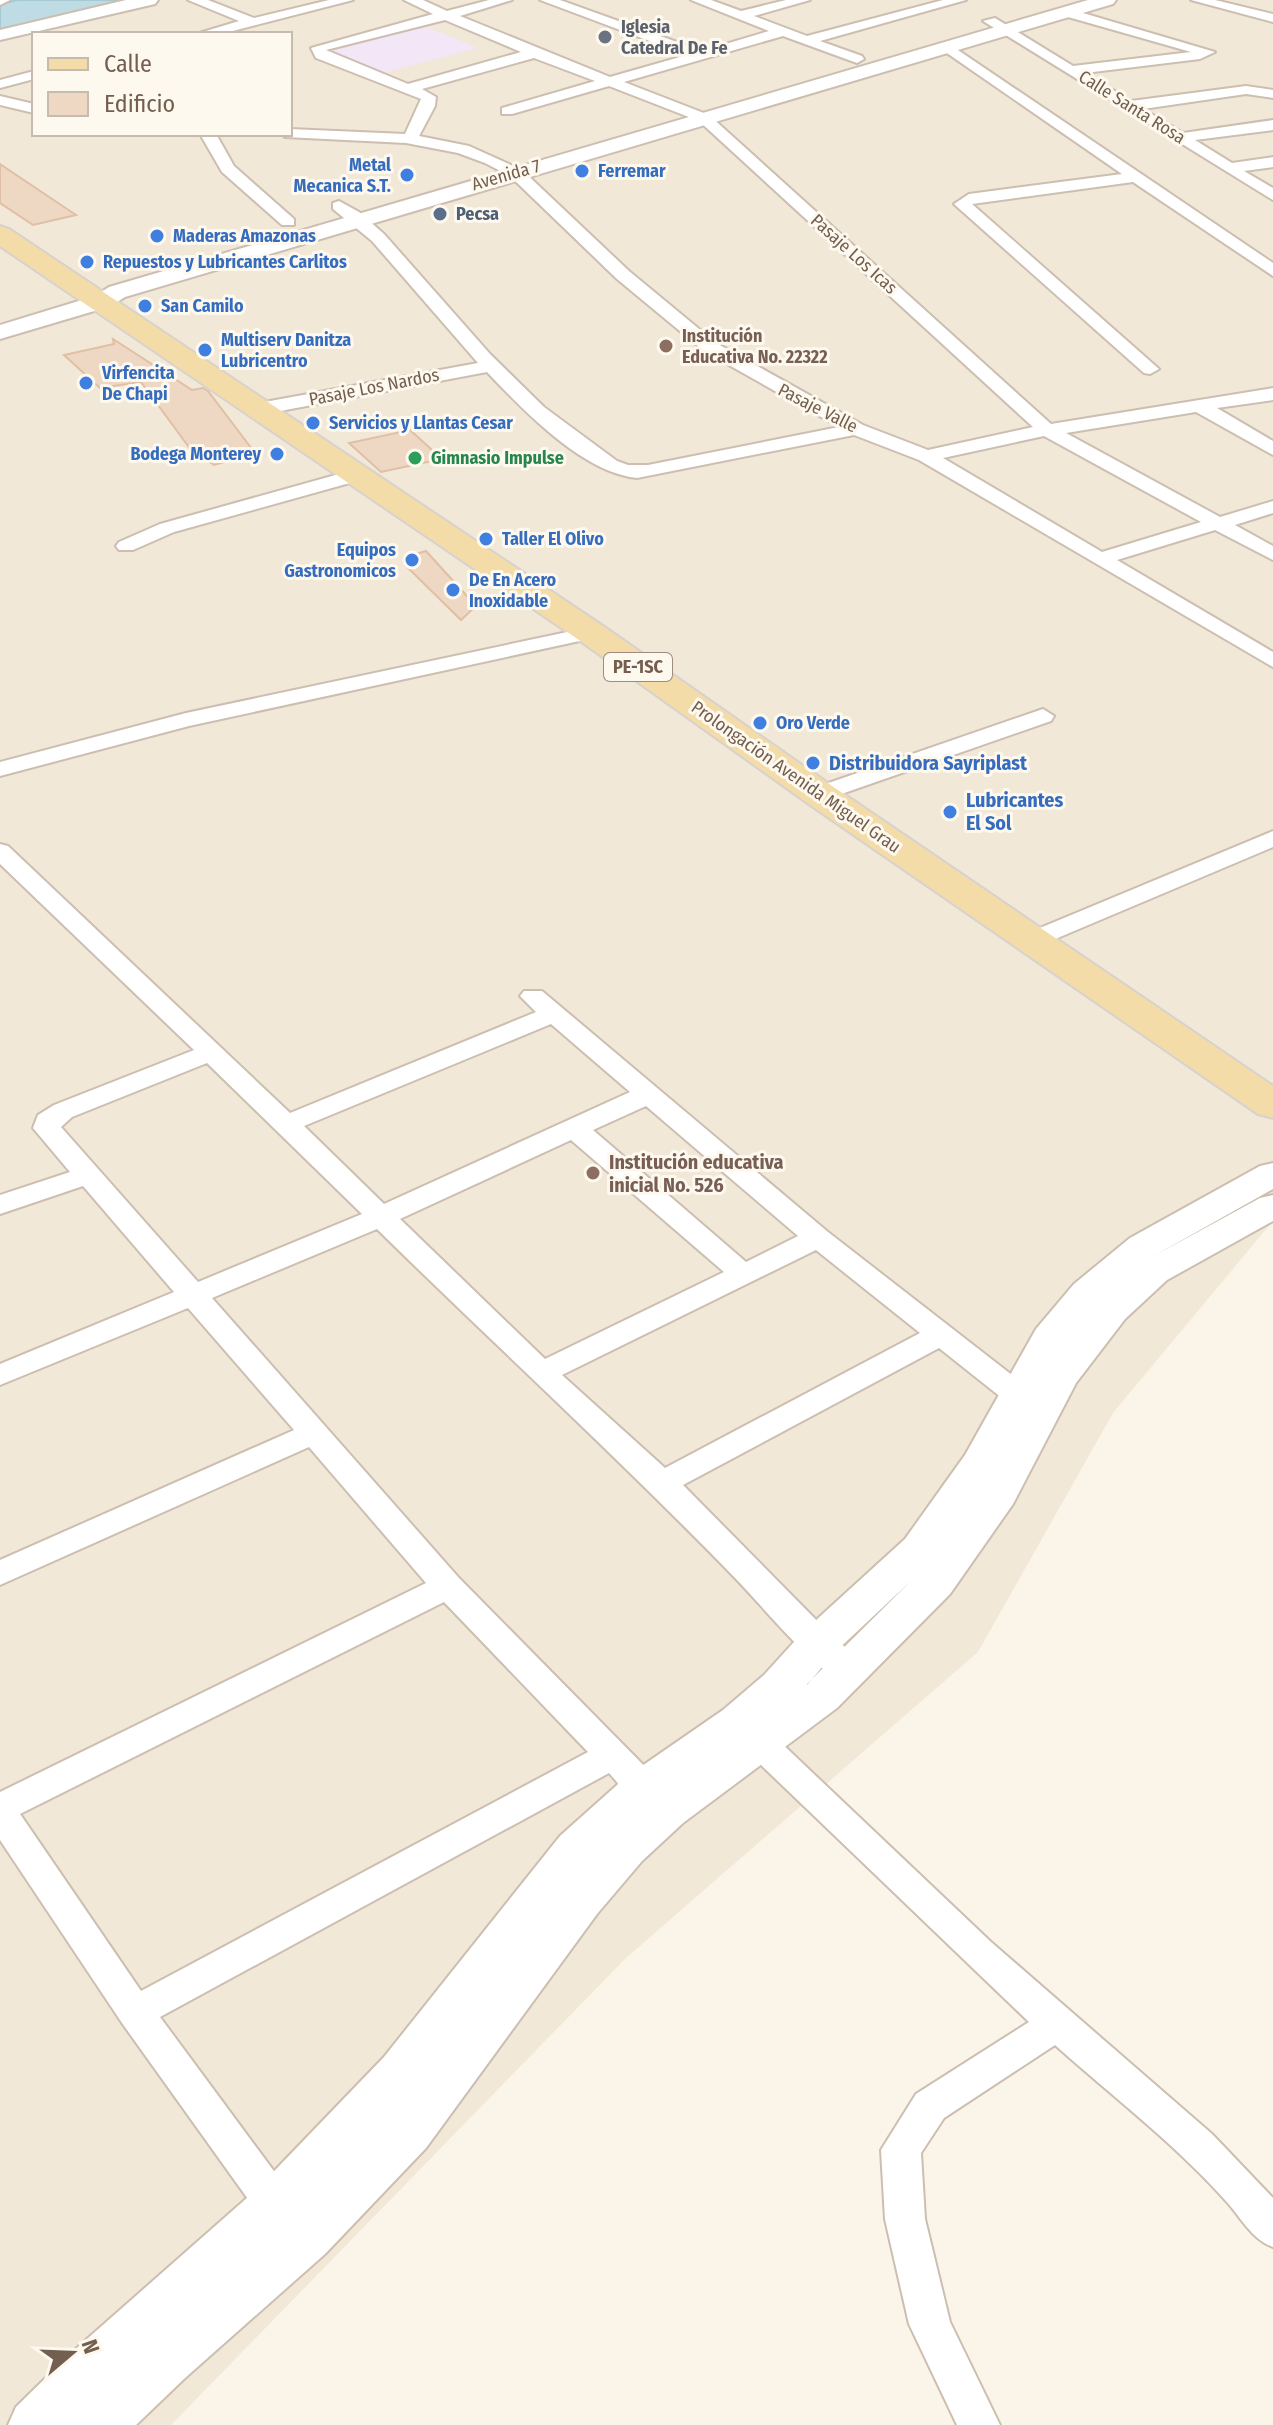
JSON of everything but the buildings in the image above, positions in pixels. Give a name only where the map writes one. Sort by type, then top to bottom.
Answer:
[{"type":"main road","name":"Prolongación Avenida Miguel Grau","points":[[0,234],[591,633],[819,794],[1273,1105]]},
{"type":"street","points":[[0,35],[149,0]]},
{"type":"street","points":[[195,0],[253,22]]},
{"type":"street","points":[[211,32],[346,0]]},
{"type":"street","name":"Pasaje Los Icas","points":[[411,0],[535,53],[704,118],[1047,430],[1273,554]]},
{"type":"street","points":[[410,138],[430,101],[424,93],[321,55],[318,48],[505,0]]},
{"type":"street","points":[[547,0],[701,55]]},
{"type":"street","points":[[698,0],[857,59]]},
{"type":"street","points":[[742,15],[803,0]]},
{"type":"street","points":[[810,39],[959,0]]},
{"type":"street","name":"Avenida 7","points":[[0,311],[117,292],[359,218],[683,109],[857,59],[998,26],[1065,6],[1107,0]]},
{"type":"street","points":[[1198,0],[1273,18]]},
{"type":"street","points":[[1244,11],[1273,2]]},
{"type":"street","points":[[1065,6],[1208,52],[1073,70]]},
{"type":"street","name":"Avenida 7","points":[[0,332],[92,294],[339,206],[508,168],[704,118],[949,48],[998,26]]},
{"type":"street","name":"Calle Santa Rosa","points":[[998,26],[1273,195]]},
{"type":"street","points":[[507,111],[786,31]]},
{"type":"street","points":[[949,48],[1273,271]]},
{"type":"street","points":[[410,88],[535,53]]},
{"type":"street","points":[[0,84],[32,76]]},
{"type":"street","points":[[1130,106],[1246,90],[1273,94]]},
{"type":"street","points":[[0,100],[32,108]]},
{"type":"street","points":[[1180,138],[1273,125]]},
{"type":"street","name":"Pasaje Valle","points":[[292,134],[410,138],[463,149],[508,168],[623,275],[710,347],[772,385],[856,429],[926,456],[1273,661]]},
{"type":"street","points":[[209,136],[228,169],[288,222]]},
{"type":"street","points":[[1229,168],[1273,162]]},
{"type":"street","points":[[1134,177],[969,199],[962,204],[1150,369]]},
{"type":"street","points":[[339,206],[359,218],[489,366],[548,421],[612,469],[648,471],[856,429]]},
{"type":"street","name":"Pasaje Los Nardos","points":[[259,409],[489,366]]},
{"type":"street","points":[[926,456],[1047,430],[1268,399]]},
{"type":"street","points":[[1201,407],[1273,449]]},
{"type":"street","points":[[126,546],[167,528],[357,475]]},
{"type":"street","points":[[1102,558],[1273,507]]},
{"type":"street","points":[[0,769],[186,720],[591,633]]},
{"type":"street","points":[[819,794],[1043,716]]},
{"type":"street","points":[[1032,940],[1273,838]]},
{"type":"street","points":[[0,851],[541,1373],[662,1483],[834,1656]]},
{"type":"street","points":[[286,1124],[543,1005],[818,1238],[1030,1406]]},
{"type":"street","points":[[210,1053],[63,1111],[48,1121],[47,1128],[448,1586],[655,1800]]},
{"type":"street","points":[[0,1375],[380,1217],[649,1094]]},
{"type":"street","points":[[574,1128],[743,1274]]},
{"type":"street","points":[[35,2425],[89,2372],[274,2206],[401,2072],[576,1849],[655,1800],[749,1733],[822,1696],[834,1656],[935,1583],[999,1494],[1030,1406],[1049,1338],[1087,1293],[1143,1246],[1273,1174]]},
{"type":"street","points":[[0,1205],[88,1175]]},
{"type":"street","points":[[1030,1406],[1060,1378],[1112,1310],[1154,1272],[1273,1206]]},
{"type":"street","points":[[541,1373],[818,1238]]},
{"type":"street","points":[[662,1483],[941,1335]]},
{"type":"street","points":[[0,1573],[314,1433]]},
{"type":"street","points":[[307,2238],[274,2206],[135,2012],[0,1810],[448,1586]]},
{"type":"street","points":[[749,1733],[1057,2024],[1171,2120],[1259,2209],[1273,2229]]},
{"type":"street","points":[[135,2012],[611,1756]]},
{"type":"street","points":[[98,2425],[166,2360],[307,2238],[408,2133],[581,1901],[626,1848],[655,1800]]},
{"type":"street","points":[[979,2425],[930,2324],[905,2219],[901,2150],[930,2106],[1057,2024]]},
{"type":"shaded area","points":[[0,0],[1273,0],[1273,1221],[1113,1413],[978,1652],[626,1958],[171,2425],[0,2425]]},
{"type":"shaded area","points":[[420,24],[478,48],[379,74],[321,49]]},
{"type":"water","points":[[18,0],[126,0],[0,29],[0,4]]},
{"type":"place","name":"Iglesia Catedral De Fe","points":[[605,37]]},
{"type":"place","name":"Ferremar","points":[[582,171]]},
{"type":"place","name":"Metal Mecanica S.T.","points":[[407,175]]},
{"type":"place","name":"Pecsa","points":[[440,214]]},
{"type":"place","name":"Maderas Amazonas","points":[[157,236]]},
{"type":"place","name":"Repuestos y Lubricantes Carlitos","points":[[87,262]]},
{"type":"place","name":"San Camilo","points":[[145,306]]},
{"type":"place","name":"Institución Educativa No. 22322","points":[[666,346]]},
{"type":"place","name":"Multiserv Danitza Lubricentro","points":[[205,350]]},
{"type":"place","name":"Virfencita De Chapi","points":[[86,383]]},
{"type":"place","name":"Servicios y Llantas Cesar","points":[[313,423]]},
{"type":"place","name":"Bodega Monterey","points":[[277,454]]},
{"type":"place","name":"Gimnasio Impulse","points":[[415,458]]},
{"type":"place","name":"Taller El Olivo","points":[[486,539]]},
{"type":"place","name":"Equipos Gastronomicos","points":[[412,560]]},
{"type":"place","name":"De En Acero Inoxidable","points":[[453,590]]},
{"type":"place","name":"Oro Verde","points":[[760,723]]},
{"type":"place","name":"Distribuidora Sayriplast","points":[[813,763]]},
{"type":"place","name":"Lubricantes El Sol","points":[[950,812]]},
{"type":"place","name":"Institución educativa inicial No. 526","points":[[593,1173]]}]
